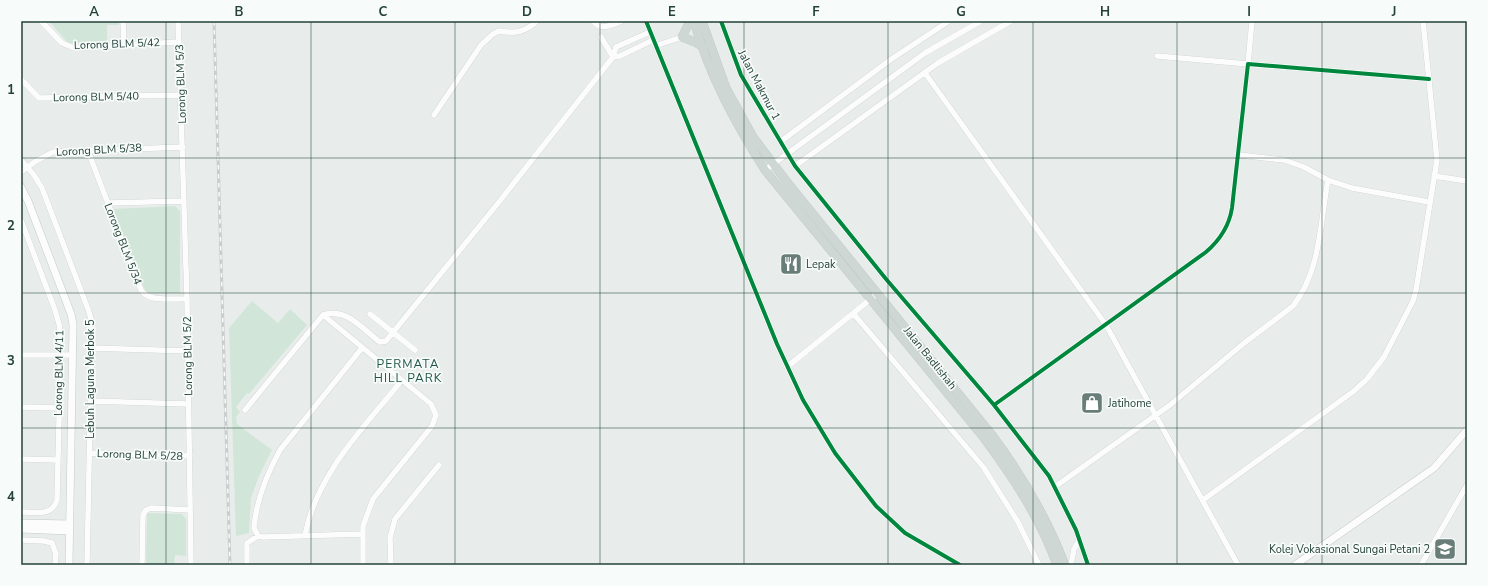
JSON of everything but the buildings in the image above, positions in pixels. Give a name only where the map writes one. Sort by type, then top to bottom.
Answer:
[{"type":"main road","points":[[690,21],[682,37],[695,42],[702,47]]},
{"type":"main road","name":"Jalan Badlishah","points":[[694,21],[702,47],[719,91],[747,141],[766,170],[984,438],[1009,472],[1028,504],[1054,564]]},
{"type":"main road","name":"Jalan Badlishah","points":[[702,21],[726,88],[753,137],[773,165],[992,434],[1017,468],[1051,531],[1065,565]]},
{"type":"street","name":"Lorong BLM 5/42","points":[[41,21],[67,46],[74,48],[179,42]]},
{"type":"street","points":[[123,21],[124,44]]},
{"type":"street","name":"Lorong BLM 5/3","points":[[178,21],[183,147]]},
{"type":"street","points":[[434,115],[486,40],[499,31],[511,33],[525,31],[537,21]]},
{"type":"street","points":[[593,21],[598,26],[605,27],[622,21]]},
{"type":"street","points":[[646,21],[787,367],[803,400],[832,448],[876,506],[905,533],[960,565]]},
{"type":"street","name":"Jalan Makmur 1","points":[[721,21],[741,75],[787,155],[886,279],[1024,442],[1056,486],[1080,539],[1088,565]]},
{"type":"street","points":[[780,142],[890,60],[949,21]]},
{"type":"street","points":[[766,170],[866,95],[925,54],[981,21]]},
{"type":"street","points":[[795,166],[925,72],[963,48],[1011,21]]},
{"type":"street","points":[[994,405],[1206,252],[1220,238],[1230,220],[1239,155],[1252,21]]},
{"type":"street","points":[[1203,500],[1354,391],[1378,367],[1413,301],[1437,160],[1423,21]]},
{"type":"street","points":[[245,410],[323,316],[336,313],[345,316],[380,342],[386,341],[394,333],[613,57],[616,47],[650,32]]},
{"type":"street","points":[[601,37],[613,57]]},
{"type":"street","points":[[613,57],[620,56],[654,43],[682,37]]},
{"type":"street","points":[[1157,56],[1429,79]]},
{"type":"street","points":[[925,72],[1106,325],[1238,565]]},
{"type":"street","name":"Lorong BLM 5/40","points":[[21,79],[38,98],[180,94]]},
{"type":"street","name":"Lorong BLM 5/38","points":[[21,172],[50,153],[183,147]]},
{"type":"street","name":"Lorong BLM 5/2","points":[[183,147],[191,565]]},
{"type":"street","name":"Lorong BLM 5/34","points":[[88,151],[144,296],[150,298],[187,299]]},
{"type":"street","points":[[1239,155],[1284,160],[1304,167],[1328,180],[1352,188],[1429,202]]},
{"type":"street","name":"Lebuh Laguna Merbok 5","points":[[21,160],[42,188],[92,322],[87,565]]},
{"type":"street","points":[[1434,176],[1467,181]]},
{"type":"street","points":[[1056,486],[1188,392],[1260,331],[1286,313],[1299,298],[1317,257],[1328,180]]},
{"type":"street","name":"Lebuh Laguna Merbok 5","points":[[21,188],[36,221],[71,314],[74,334],[69,565]]},
{"type":"street","points":[[108,203],[184,201]]},
{"type":"street","name":"Lorong BLM 4/11","points":[[21,220],[59,324],[60,355],[57,500],[54,508],[46,512],[21,512]]},
{"type":"street","points":[[787,367],[878,293]]},
{"type":"street","points":[[853,313],[984,468],[1018,522],[1039,565]]},
{"type":"street","points":[[370,314],[415,350]]},
{"type":"street","points":[[323,316],[431,404],[436,414],[432,426],[373,499],[366,515],[362,534],[363,565]]},
{"type":"street","points":[[91,348],[188,351]]},
{"type":"street","points":[[258,536],[254,528],[254,521],[261,493],[272,466],[296,429],[362,348]]},
{"type":"street","points":[[21,355],[73,355]]},
{"type":"street","points":[[305,535],[309,517],[316,498],[329,472],[402,380]]},
{"type":"street","points":[[91,401],[188,404]]},
{"type":"street","points":[[21,407],[58,408]]},
{"type":"street","points":[[1295,565],[1434,468],[1467,430]]},
{"type":"street","name":"Lorong BLM 5/28","points":[[90,453],[190,456]]},
{"type":"street","points":[[21,460],[57,460]]},
{"type":"street","points":[[391,565],[390,538],[395,520],[438,465]]},
{"type":"street","points":[[1421,565],[1467,485]]},
{"type":"street","points":[[142,565],[143,515],[146,510],[151,508],[190,510]]},
{"type":"street","points":[[21,523],[69,527]]},
{"type":"street","points":[[21,529],[69,527]]},
{"type":"street","points":[[247,565],[247,543],[258,536],[362,534]]},
{"type":"street","points":[[1071,565],[1074,549],[1080,539]]},
{"type":"street","points":[[21,540],[31,540],[52,544],[56,554],[55,565]]},
{"type":"green space","points":[[49,21],[119,21],[119,25],[107,25],[107,41],[68,43]]},
{"type":"green space","points":[[175,206],[180,211],[180,293],[146,293],[113,209]]},
{"type":"green space","points":[[252,301],[278,323],[290,309],[307,325],[249,394],[247,393],[236,407],[240,412],[236,417],[237,424],[272,450],[259,476],[251,498],[249,533],[236,536],[229,328]]},
{"type":"green space","points":[[147,513],[182,514],[186,519],[186,556],[175,555],[174,565],[146,564]]},
{"type":"railway","points":[[214,21],[230,565]]},
{"type":"cycle path","points":[[646,21],[777,344],[803,400],[835,453],[876,506],[905,533],[960,565]]},
{"type":"cycle path","points":[[721,21],[741,75],[795,166],[886,279],[994,405],[1049,476],[1076,530],[1088,565]]},
{"type":"cycle path","points":[[994,405],[1206,252],[1220,238],[1231,215],[1248,64],[1429,79]]},
{"type":"place","name":"Lepak","points":[[791,264]]},
{"type":"place","name":"Jatihome","points":[[1092,403]]},
{"type":"place","name":"Kolej Vokasional Sungai Petani 2","points":[[1445,549]]},
{"type":"district","name":"PERMATA HILL PARK","points":[[408,371]]}]
